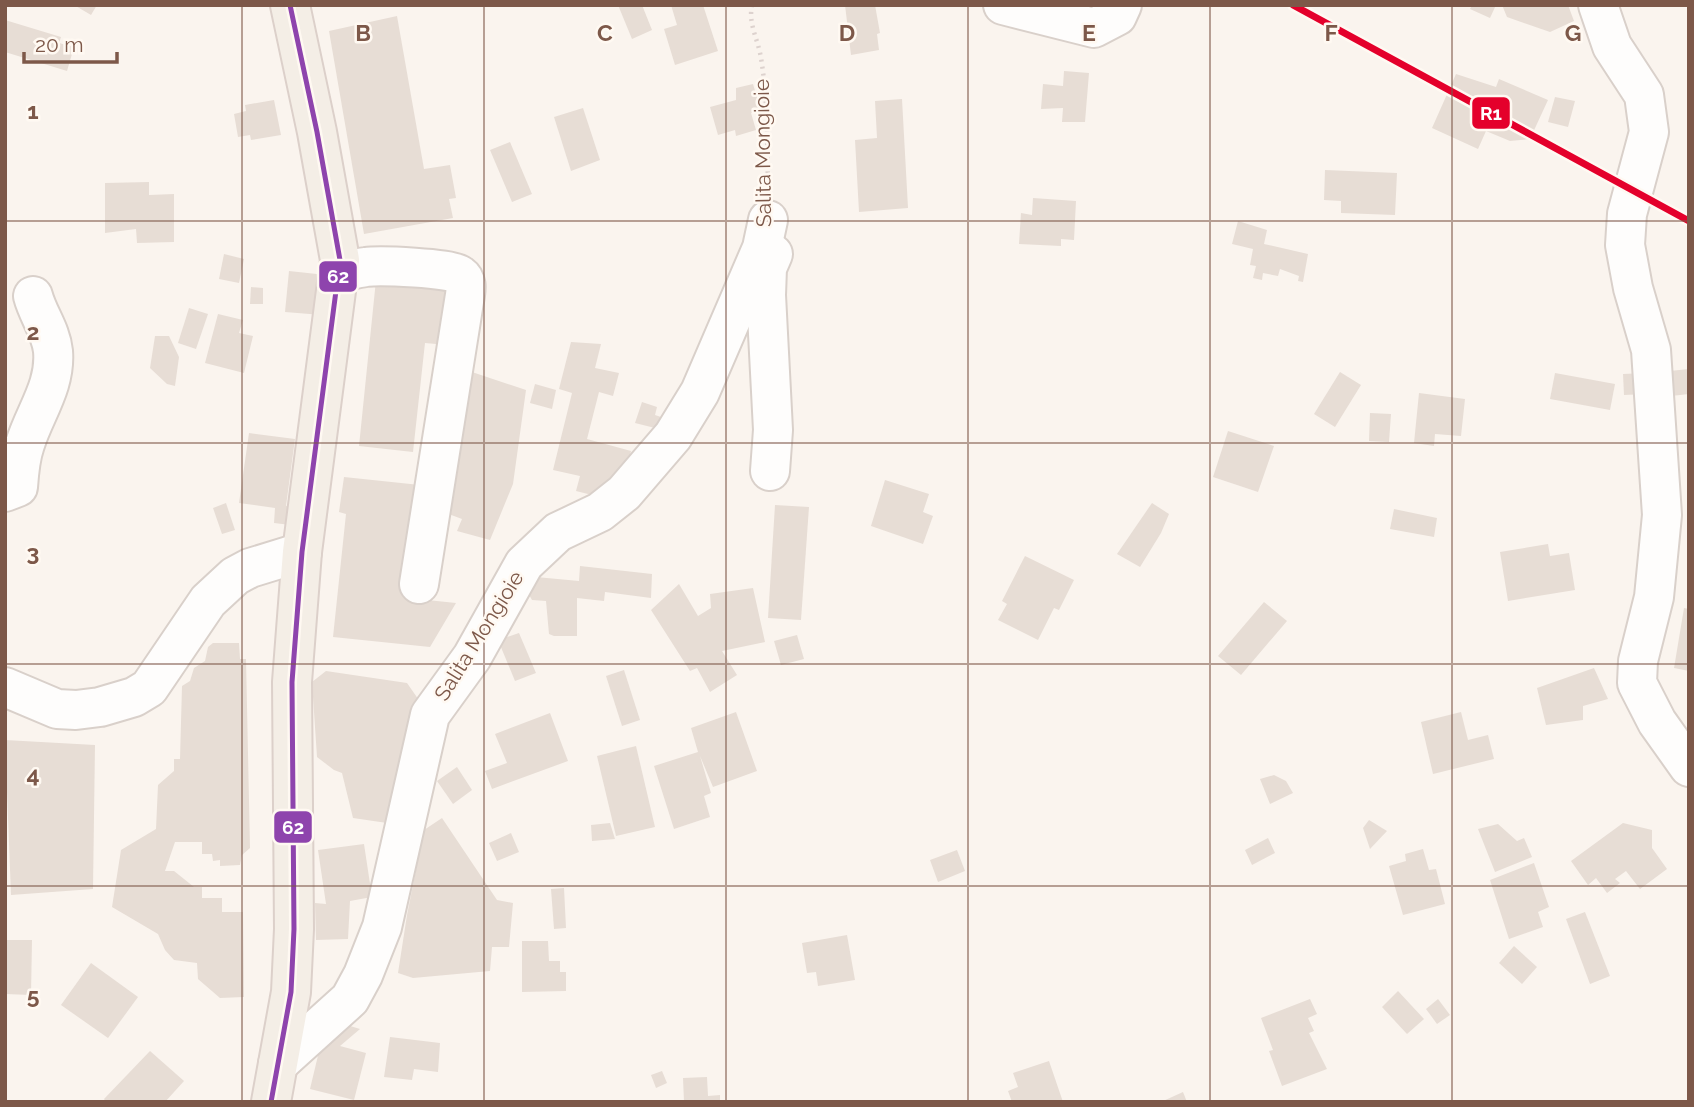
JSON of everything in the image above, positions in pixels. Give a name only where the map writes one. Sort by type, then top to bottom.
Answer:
[{"type":"main road","points":[[271,1102],[291,992],[294,929],[292,682],[302,552],[340,260],[290,5]]},
{"type":"street","points":[[1003,5],[1094,28],[1116,16],[1122,5]]},
{"type":"street","points":[[1598,5],[1612,46],[1644,95],[1649,132],[1628,214],[1625,245],[1633,288],[1651,350],[1662,515],[1654,597],[1638,661],[1637,683],[1657,722],[1689,767]]},
{"type":"street","points":[[767,226],[775,245],[767,268],[766,295],[774,430],[770,471]]},
{"type":"street","name":"Salita Mongioie","points":[[278,1064],[350,999],[363,975],[382,927],[430,715],[471,657],[524,564],[558,532],[600,512],[624,493],[673,436],[700,392],[762,248],[767,226]]},
{"type":"street","points":[[339,273],[385,266],[446,269],[460,274],[466,282],[419,584]]},
{"type":"street","points":[[5,492],[18,487],[19,462],[25,442],[48,392],[54,369],[52,338],[37,312],[33,296]]},
{"type":"street","points":[[5,687],[57,709],[100,707],[134,697],[149,688],[208,601],[235,576],[250,568],[302,552]]},
{"type":"path","name":"Salita Mongioie","points":[[752,5],[750,17],[761,56],[767,118],[767,226]]},
{"type":"building","points":[[74,5],[97,5],[91,15]]},
{"type":"building","points":[[618,5],[642,5],[652,30],[632,39]]},
{"type":"building","points":[[671,5],[703,5],[718,51],[675,65],[664,29],[677,25]]},
{"type":"building","points":[[845,5],[875,5],[880,33],[877,34],[879,50],[851,55]]},
{"type":"building","points":[[1472,5],[1496,5],[1490,18],[1470,9]]},
{"type":"building","points":[[1502,5],[1568,5],[1574,21],[1550,32],[1507,17]]},
{"type":"building","points":[[397,16],[424,169],[450,165],[456,198],[449,199],[453,218],[364,234],[329,31]]},
{"type":"building","points":[[5,20],[61,37],[59,43],[74,47],[67,71],[5,52]]},
{"type":"building","points":[[1064,71],[1089,73],[1085,122],[1062,122],[1063,108],[1041,109],[1043,84],[1063,86]]},
{"type":"building","points":[[1456,74],[1496,87],[1499,79],[1548,100],[1530,139],[1510,141],[1486,131],[1478,149],[1432,128]]},
{"type":"building","points":[[753,84],[761,111],[751,113],[756,130],[736,136],[735,130],[718,135],[710,107],[736,100],[736,88]]},
{"type":"building","points":[[1555,97],[1575,101],[1568,127],[1548,122]]},
{"type":"building","points":[[902,99],[908,208],[859,212],[855,140],[877,138],[875,101]]},
{"type":"building","points":[[274,100],[281,135],[251,140],[250,135],[238,137],[234,114],[246,111],[245,105]]},
{"type":"building","points":[[583,108],[600,160],[571,171],[554,117]]},
{"type":"building","points":[[510,142],[532,194],[512,202],[490,150]]},
{"type":"building","points":[[1325,170],[1397,173],[1395,215],[1341,213],[1341,201],[1324,200]]},
{"type":"building","points":[[149,182],[149,195],[174,194],[174,242],[137,243],[136,229],[105,233],[105,183]]},
{"type":"building","points":[[1033,198],[1076,201],[1074,240],[1061,239],[1061,246],[1019,244],[1021,213],[1032,215]]},
{"type":"building","points":[[1238,221],[1267,230],[1264,244],[1308,254],[1303,282],[1298,281],[1299,276],[1280,269],[1278,276],[1263,273],[1262,280],[1253,278],[1256,266],[1250,265],[1253,249],[1232,244]]},
{"type":"building","points":[[224,254],[244,259],[239,283],[219,279]]},
{"type":"building","points":[[289,271],[326,275],[322,315],[285,312]]},
{"type":"building","points":[[376,280],[453,288],[447,345],[425,343],[413,452],[359,446]]},
{"type":"building","points":[[251,287],[263,288],[263,304],[250,304]]},
{"type":"building","points":[[189,308],[208,314],[196,349],[178,343]]},
{"type":"building","points":[[218,314],[243,320],[239,333],[253,336],[244,373],[205,363]]},
{"type":"building","points":[[155,336],[169,336],[179,357],[175,386],[167,384],[150,368]]},
{"type":"building","points":[[571,342],[601,344],[595,368],[619,373],[613,396],[599,392],[587,439],[631,451],[623,484],[608,480],[604,498],[576,491],[580,476],[553,470],[572,393],[559,389]]},
{"type":"building","points":[[1689,369],[1689,394],[1662,397],[1660,372]]},
{"type":"building","points":[[466,370],[526,390],[513,484],[490,540],[457,531],[462,519],[438,510]]},
{"type":"building","points":[[1340,372],[1361,385],[1335,427],[1314,414]]},
{"type":"building","points":[[1555,373],[1615,384],[1610,410],[1550,399]]},
{"type":"building","points":[[1645,373],[1646,394],[1624,395],[1623,374]]},
{"type":"building","points":[[535,384],[556,390],[552,409],[530,403]]},
{"type":"building","points":[[1419,393],[1465,399],[1461,436],[1435,434],[1434,446],[1414,443]]},
{"type":"building","points":[[642,402],[657,407],[655,415],[670,420],[655,428],[635,423]]},
{"type":"building","points":[[1370,413],[1391,414],[1389,442],[1369,441]]},
{"type":"building","points":[[1228,431],[1274,446],[1258,492],[1213,477]]},
{"type":"building","points":[[249,433],[295,439],[286,506],[301,508],[299,526],[274,523],[275,508],[239,503]]},
{"type":"building","points":[[344,477],[420,485],[408,598],[456,603],[430,647],[333,637],[346,514],[339,512]]},
{"type":"building","points":[[885,480],[929,494],[923,512],[933,516],[923,544],[871,526]]},
{"type":"building","points":[[226,503],[235,530],[222,534],[213,508]]},
{"type":"building","points":[[1152,503],[1169,514],[1161,533],[1140,567],[1117,554]]},
{"type":"building","points":[[775,505],[809,507],[801,620],[768,618]]},
{"type":"building","points":[[1394,509],[1437,518],[1434,537],[1390,529]]},
{"type":"building","points":[[1548,544],[1550,556],[1569,553],[1575,590],[1508,601],[1500,552]]},
{"type":"building","points":[[1025,556],[1074,580],[1059,610],[1054,608],[1038,640],[998,620],[1007,604],[1002,601]]},
{"type":"building","points":[[580,566],[652,574],[651,598],[605,592],[604,601],[577,598],[577,636],[549,634],[546,601],[532,600],[528,593],[536,577],[579,581]]},
{"type":"building","points":[[679,584],[698,616],[711,608],[710,594],[753,588],[765,642],[722,651],[737,675],[710,692],[697,668],[690,671],[651,610]]},
{"type":"building","points":[[1264,602],[1287,621],[1241,675],[1218,656]]},
{"type":"building","points":[[1684,608],[1689,609],[1689,671],[1674,668]]},
{"type":"building","points":[[519,633],[536,673],[515,681],[498,640]]},
{"type":"building","points":[[797,635],[804,659],[781,665],[774,641]]},
{"type":"building","points":[[213,643],[239,643],[240,659],[246,659],[250,848],[242,855],[240,865],[220,866],[220,860],[213,861],[212,854],[202,854],[202,842],[175,842],[165,871],[174,871],[194,887],[202,887],[202,898],[222,898],[222,912],[243,912],[244,997],[220,998],[198,979],[197,963],[174,960],[165,950],[158,934],[112,907],[121,850],[156,829],[158,785],[174,771],[174,759],[180,759],[182,686],[190,681],[194,668],[205,661],[208,647]]},
{"type":"building","points":[[1594,668],[1608,699],[1583,706],[1583,720],[1546,725],[1537,688]]},
{"type":"building","points":[[624,670],[640,720],[622,726],[606,676]]},
{"type":"building","points":[[326,671],[407,683],[423,706],[387,823],[353,818],[342,773],[317,757],[312,682]]},
{"type":"building","points":[[736,712],[757,771],[713,787],[700,756],[711,793],[704,796],[710,817],[674,829],[654,766],[698,752],[691,728]]},
{"type":"building","points":[[1461,712],[1468,740],[1488,735],[1494,759],[1433,774],[1421,722]]},
{"type":"building","points":[[550,713],[568,761],[492,789],[485,771],[507,763],[495,734]]},
{"type":"building","points":[[5,740],[95,745],[93,889],[11,895]]},
{"type":"building","points":[[636,746],[655,827],[616,836],[597,756]]},
{"type":"building","points":[[457,767],[472,790],[453,804],[437,781]]},
{"type":"building","points":[[1274,775],[1286,781],[1293,793],[1270,804],[1260,779]]},
{"type":"building","points":[[442,818],[497,900],[513,903],[509,947],[492,947],[490,971],[413,978],[398,973],[407,915],[424,830]]},
{"type":"building","points":[[1369,820],[1387,831],[1370,849],[1363,828]]},
{"type":"building","points":[[610,823],[615,839],[592,841],[591,825]]},
{"type":"building","points":[[1623,823],[1652,830],[1652,848],[1667,869],[1640,889],[1626,871],[1615,879],[1620,883],[1607,893],[1596,878],[1588,885],[1571,861]]},
{"type":"building","points":[[1498,824],[1517,841],[1524,838],[1532,857],[1495,872],[1478,829]]},
{"type":"building","points":[[511,833],[519,852],[497,861],[489,843]]},
{"type":"building","points":[[1268,838],[1275,853],[1252,865],[1245,850]]},
{"type":"building","points":[[364,844],[372,897],[350,901],[348,939],[316,940],[315,903],[326,904],[318,850]]},
{"type":"building","points":[[1423,849],[1429,870],[1436,869],[1445,904],[1403,915],[1389,866],[1406,861],[1405,854]]},
{"type":"building","points":[[957,850],[965,871],[938,882],[930,860]]},
{"type":"building","points":[[1534,863],[1549,907],[1538,912],[1543,927],[1509,939],[1490,880]]},
{"type":"building","points":[[564,888],[566,928],[554,929],[551,889]]},
{"type":"building","points":[[1585,912],[1610,976],[1590,984],[1566,919]]},
{"type":"building","points":[[847,935],[855,980],[818,986],[816,972],[807,973],[802,943]]},
{"type":"building","points":[[5,940],[32,940],[31,995],[5,994]]},
{"type":"building","points":[[522,941],[548,941],[549,961],[560,961],[560,972],[566,972],[566,991],[522,992]]},
{"type":"building","points":[[1514,946],[1537,967],[1522,984],[1499,963]]},
{"type":"building","points":[[91,963],[138,997],[108,1038],[61,1005]]},
{"type":"building","points":[[1398,991],[1424,1019],[1407,1034],[1382,1007]]},
{"type":"building","points":[[1310,999],[1317,1014],[1308,1018],[1314,1031],[1309,1033],[1327,1069],[1282,1086],[1261,1018]]},
{"type":"building","points":[[1438,999],[1450,1015],[1437,1024],[1426,1009]]},
{"type":"building","points":[[347,1025],[360,1029],[340,1046],[366,1053],[354,1100],[310,1089],[321,1043]]},
{"type":"building","points":[[390,1037],[440,1043],[438,1072],[414,1069],[412,1080],[384,1077]]},
{"type":"building","points":[[150,1051],[184,1081],[165,1102],[106,1102],[104,1099]]},
{"type":"building","points":[[1049,1061],[1063,1102],[1012,1102],[1008,1091],[1018,1087],[1013,1073]]},
{"type":"building","points":[[662,1071],[667,1083],[656,1088],[651,1075]]},
{"type":"building","points":[[707,1077],[708,1096],[720,1095],[720,1102],[684,1102],[683,1078]]},
{"type":"building","points":[[1183,1092],[1187,1102],[1161,1102]]},
{"type":"transit line","name":"62","points":[[271,1102],[291,992],[294,929],[292,682],[302,552],[340,260],[290,5]]},
{"type":"transit line","name":"R1","points":[[1293,5],[1689,221]]}]
